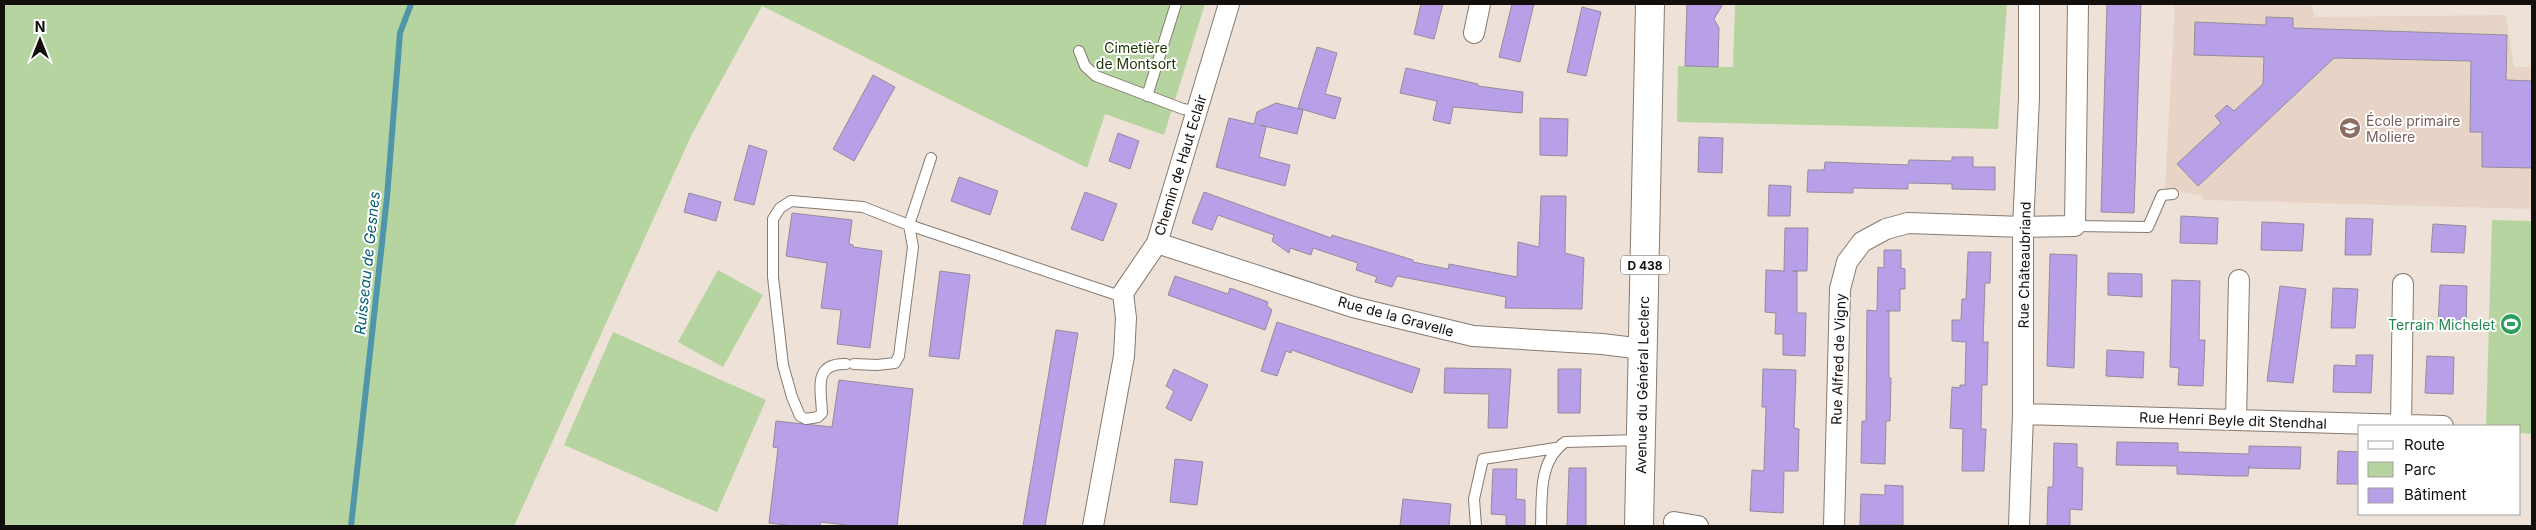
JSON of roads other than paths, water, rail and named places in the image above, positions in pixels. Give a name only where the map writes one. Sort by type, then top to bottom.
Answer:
[{"type":"main road","name":"Avenue du Général Leclerc","points":[[1639,526],[1649,4]]},
{"type":"street","name":"Chemin de Haut Eclair","points":[[1123,297],[1123,293],[1157,243],[1229,4]]},
{"type":"street","points":[[1474,33],[1480,4]]},
{"type":"street","name":"Rue Châteaubriand","points":[[2019,526],[2023,414],[2023,227],[2029,98],[2029,4]]},
{"type":"street","points":[[2074,226],[2078,4]]},
{"type":"street","name":"Rue Alfred de Vigny","points":[[1834,526],[1840,289],[1847,262],[1862,242],[1886,229],[1908,223],[2023,227],[2074,226]]},
{"type":"street","name":"Rue de la Gravelle","points":[[1157,243],[1353,307],[1473,336],[1602,344],[1643,349]]},
{"type":"street","points":[[2236,420],[2239,280]]},
{"type":"street","points":[[2401,425],[2403,284]]},
{"type":"street","points":[[1093,526],[1124,356],[1126,318],[1123,297]]},
{"type":"street","name":"Rue Henri Beyle dit Stendhal","points":[[2023,414],[2374,425]]},
{"type":"street","points":[[1674,522],[1698,526]]},
{"type":"lane","points":[[1147,96],[1176,4]]},
{"type":"lane","points":[[1079,52],[1085,66],[1096,76],[1183,109],[1196,111]]},
{"type":"lane","points":[[930,158],[909,225],[913,247],[899,356],[895,363],[877,365],[835,363],[826,367],[821,375],[822,413],[818,417],[806,420],[800,416],[792,397],[783,365],[773,278],[773,219],[780,208],[791,201],[863,207],[909,225],[1123,297]]},
{"type":"lane","points":[[2074,226],[2148,227],[2162,195],[2173,194]]},
{"type":"lane","points":[[1476,526],[1474,499],[1483,459],[1556,448],[1565,442],[1641,440]]},
{"type":"lane","points":[[1541,526],[1542,478],[1556,448]]},
{"type":"waterway","name":"Ruisseau de Gesnes","points":[[351,526],[387,197],[400,33],[411,4]]},
{"type":"place","name":"École primaire Moliere","points":[[2350,128]]},
{"type":"place","name":"Terrain Michelet","points":[[2511,324]]},
{"type":"park label","name":"Cimetière de Montsort","points":[[1136,56]]}]
